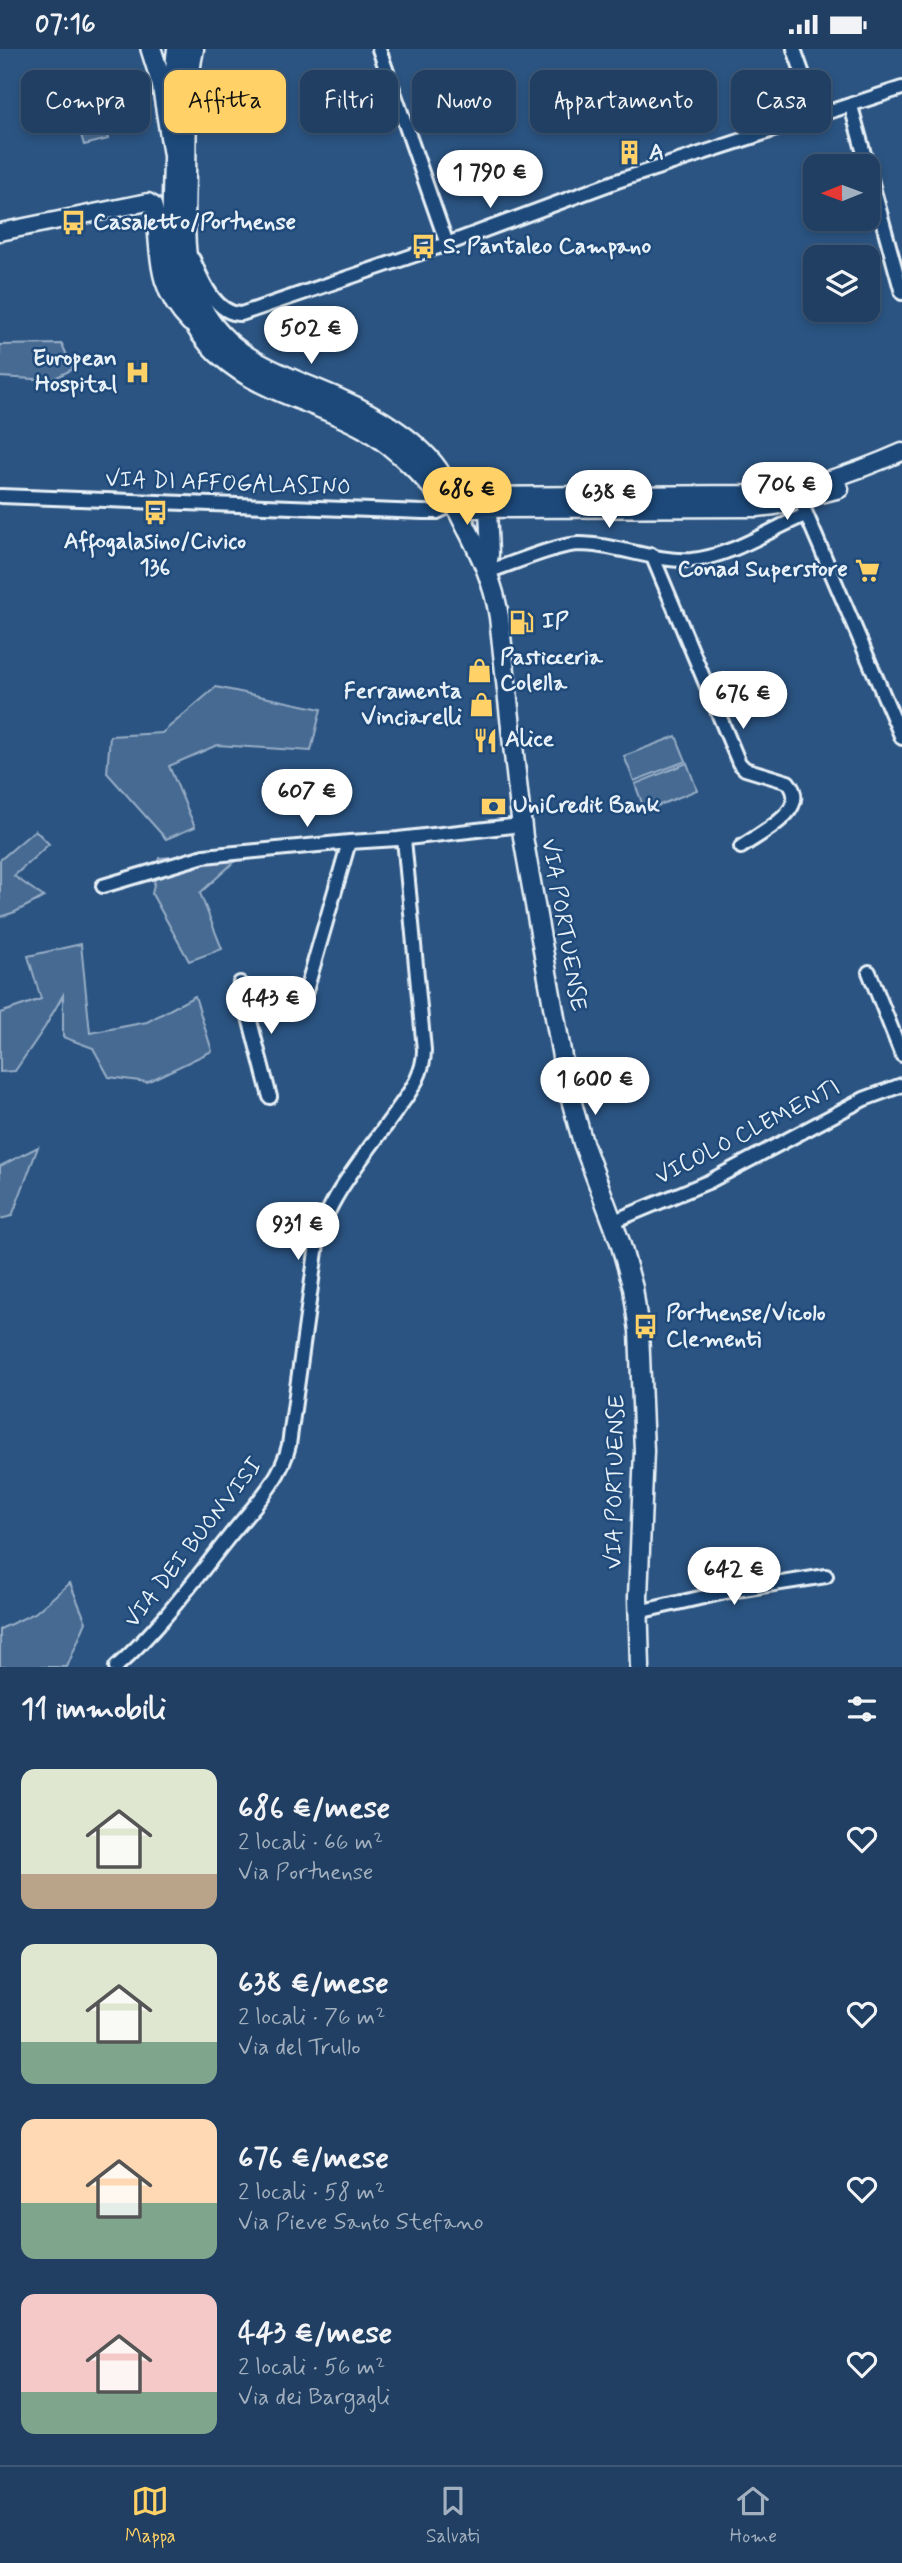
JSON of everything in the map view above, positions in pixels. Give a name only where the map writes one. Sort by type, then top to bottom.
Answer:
[{"type":"main road","points":[[151,49],[162,84],[173,152]]},
{"type":"main road","name":"VIA PORTUENSE","points":[[185,54],[173,152],[171,226],[174,265],[183,304],[196,330],[219,356],[245,375],[335,414],[380,439],[414,467],[439,495],[454,504]]},
{"type":"main road","name":"VIA PORTUENSE","points":[[185,54],[188,89],[185,242],[191,280],[202,307],[212,324],[233,346],[265,367],[343,401],[384,422],[410,441],[442,475],[487,572],[499,617],[522,825],[567,1085],[583,1143],[614,1221],[633,1288],[642,1360],[643,1489],[638,1612],[640,1667]]},
{"type":"street","points":[[379,49],[447,244]]},
{"type":"street","points":[[794,49],[801,70]]},
{"type":"street","points":[[831,113],[902,88]]},
{"type":"street","points":[[851,106],[902,293]]},
{"type":"street","points":[[185,242],[201,278],[215,299],[224,310],[238,314],[447,244],[617,181],[768,133]]},
{"type":"street","points":[[0,232],[148,202],[153,205],[155,212],[162,280],[173,304],[196,330]]},
{"type":"street","points":[[487,572],[571,545],[605,547],[687,560],[705,557],[732,548],[775,527],[802,501],[845,476],[902,452]]},
{"type":"street","points":[[442,475],[458,491],[477,496],[766,507],[802,501],[846,487],[902,464]]},
{"type":"street","points":[[454,504],[470,509],[488,509],[661,502],[750,494],[802,501]]},
{"type":"street","name":"VIA DI AFFOGALASINO","points":[[0,495],[422,512],[437,512],[454,504]]},
{"type":"street","points":[[454,504],[477,496]]},
{"type":"street","points":[[802,501],[902,738]]},
{"type":"street","points":[[766,507],[775,527]]},
{"type":"street","name":"VIA PORTUENSE","points":[[487,572],[490,554],[488,509]]},
{"type":"street","points":[[652,555],[740,766],[780,778],[788,782],[794,792],[794,803],[788,813],[741,847]]},
{"type":"street","points":[[103,886],[204,856],[404,839],[522,825]]},
{"type":"street","name":"VIA DEI BUONVISI","points":[[116,1667],[139,1646],[189,1587],[281,1468],[291,1430],[322,1223],[333,1202],[422,1069],[424,1050],[404,839]]},
{"type":"street","points":[[248,1013],[306,991],[349,842]]},
{"type":"street","points":[[869,972],[902,1055]]},
{"type":"street","points":[[240,983],[270,1097]]},
{"type":"street","name":"VICOLO CLEMENTI","points":[[614,1221],[708,1182],[864,1099],[902,1085]]},
{"type":"street","points":[[638,1612],[730,1591],[827,1576]]},
{"type":"shaded area","points":[[80,133],[106,133],[108,139],[84,145]]},
{"type":"shaded area","points":[[62,344],[73,369],[51,380],[0,377],[0,345]]},
{"type":"shaded area","points":[[216,687],[321,709],[311,751],[217,745],[169,766],[195,827],[166,839],[107,773],[110,736],[162,733]]},
{"type":"shaded area","points":[[676,736],[686,761],[634,781],[624,756]]},
{"type":"shaded area","points":[[687,763],[697,790],[645,811],[635,784]]},
{"type":"shaded area","points":[[35,830],[49,844],[14,876],[44,897],[0,917],[0,860]]},
{"type":"shaded area","points":[[244,853],[200,893],[222,949],[189,961],[152,894],[159,858]]},
{"type":"shaded area","points":[[81,944],[90,1033],[147,1022],[195,996],[212,1051],[147,1082],[109,1077],[93,1048],[63,1037],[63,995],[15,1071],[0,1072],[0,1013],[41,999],[28,956]]},
{"type":"shaded area","points":[[38,1147],[12,1216],[0,1219],[0,1166]]},
{"type":"shaded area","points":[[70,1583],[86,1622],[67,1667],[0,1667],[0,1629],[35,1613]]},
{"type":"place","name":"A","points":[[629,153]]},
{"type":"place","name":"Casaletto/Portuense","points":[[73,223]]},
{"type":"place","name":"S. Pantaleo Campano","points":[[423,247]]},
{"type":"place","name":"European Hospital","points":[[137,372]]},
{"type":"place","name":"Affogalasino/Civico 136","points":[[155,512]]},
{"type":"place","name":"Conad Superstore","points":[[868,570]]},
{"type":"place","name":"IP","points":[[522,622]]},
{"type":"place","name":"Pasticceria Colella","points":[[480,671]]},
{"type":"place","name":"Ferramenta Vinciarelli","points":[[482,705]]},
{"type":"place","name":"Alice","points":[[485,740]]},
{"type":"place","name":"UniCredit Bank","points":[[493,806]]},
{"type":"place","name":"Portuense/Vicolo Clementi","points":[[646,1327]]}]
